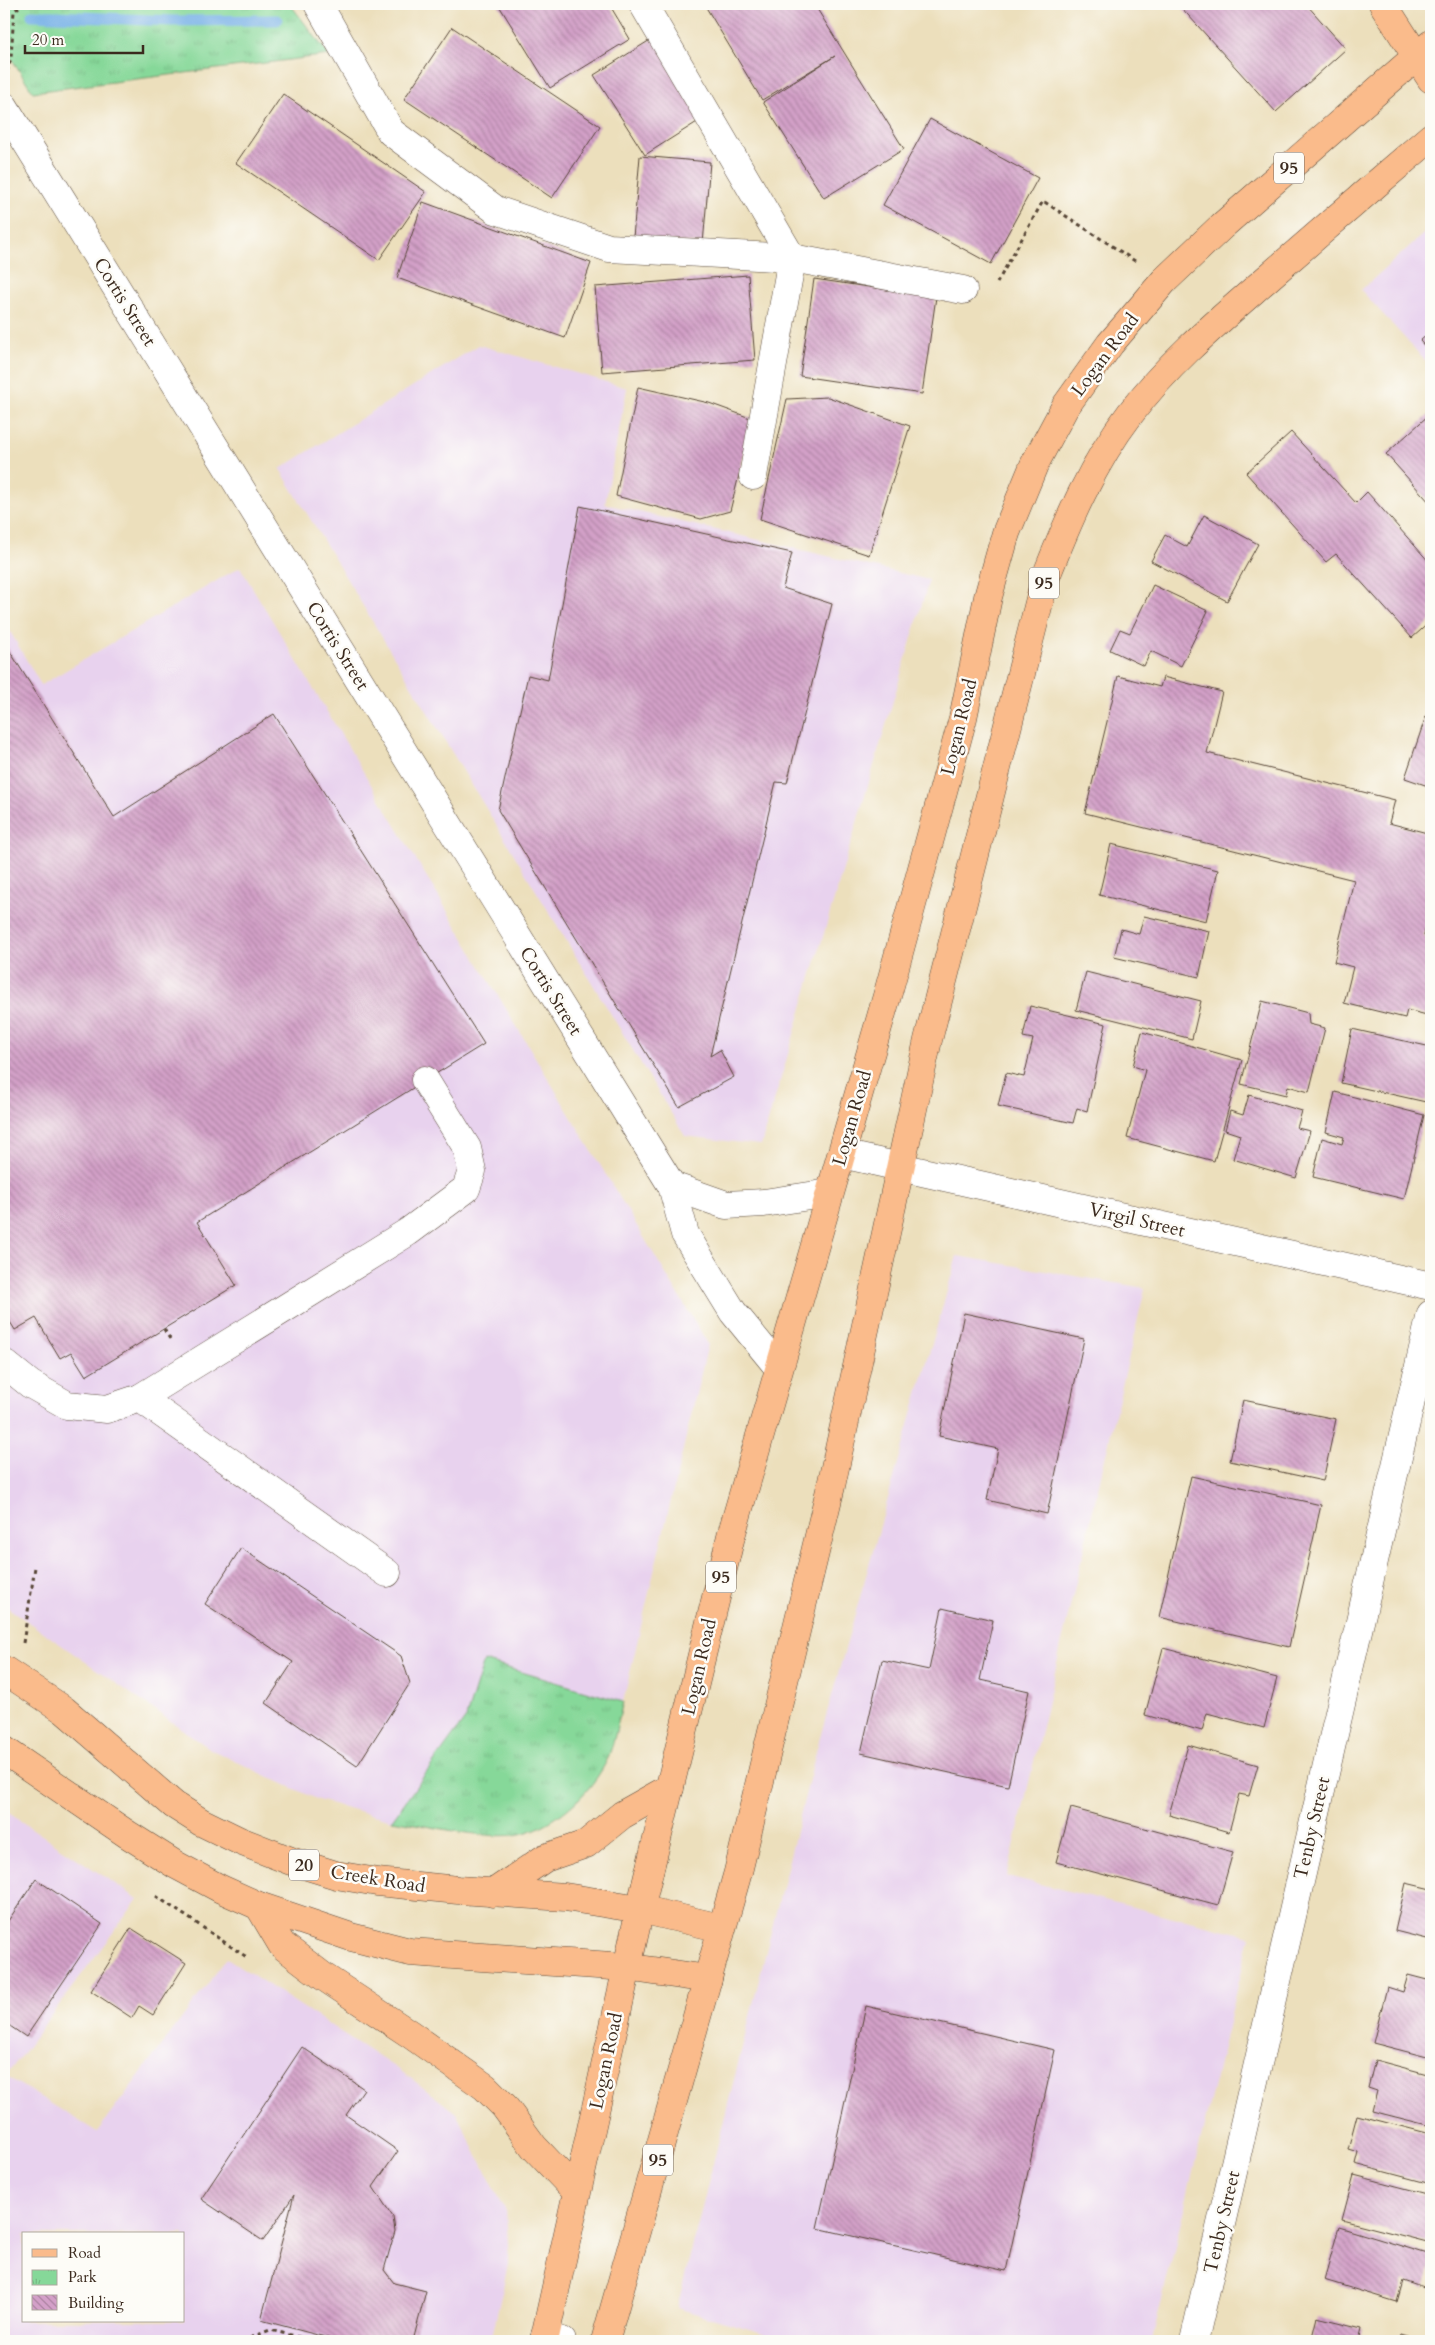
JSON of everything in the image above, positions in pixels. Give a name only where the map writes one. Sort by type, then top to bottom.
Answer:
[{"type":"main road","points":[[1383,4],[1426,60]]},
{"type":"main road","name":"Logan Road","points":[[550,2340],[576,2191],[626,1967],[731,1536],[778,1367],[842,1154],[963,718],[988,597],[1006,533],[1034,465],[1065,407],[1110,344],[1164,281],[1222,226],[1426,60]]},
{"type":"main road","name":"95","points":[[605,2341],[738,1872],[831,1486],[928,1040],[1045,579],[1063,533],[1090,475],[1130,414],[1171,366],[1236,306],[1431,137]]},
{"type":"main road","name":"Creek Road","points":[[11,1674],[64,1710],[174,1805],[201,1822],[240,1842],[336,1875],[419,1887],[565,1897],[640,1909],[721,1928]]},
{"type":"main road","points":[[4,1750],[176,1865],[221,1889],[259,1906],[351,1937],[410,1952],[626,1967],[708,1979]]},
{"type":"main road","points":[[493,1892],[545,1858],[586,1844],[622,1815],[670,1788]]},
{"type":"main road","points":[[259,1906],[282,1945],[324,1977],[485,2087],[504,2106],[534,2147],[576,2191]]},
{"type":"street","points":[[318,4],[391,132],[496,210],[609,248],[792,258],[962,290]]},
{"type":"street","points":[[643,4],[792,258],[753,476]]},
{"type":"street","name":"Cortis Street","points":[[4,106],[672,1186],[685,1234],[733,1312],[778,1367]]},
{"type":"street","points":[[4,1363],[30,1384],[67,1405],[107,1409],[140,1398],[408,1232],[466,1189],[472,1171],[466,1148],[425,1080]]},
{"type":"street","name":"Virgil Street","points":[[842,1154],[1431,1286]]},
{"type":"street","points":[[672,1186],[726,1205],[743,1206],[829,1193]]},
{"type":"street","name":"Tenby Street","points":[[1194,2341],[1421,1399],[1431,1314]]},
{"type":"street","points":[[140,1398],[387,1573]]},
{"type":"path","points":[[6,76],[11,58],[14,12],[23,4]]},
{"type":"path","points":[[962,290],[996,284],[1043,201],[1108,242],[1164,281]]},
{"type":"path","points":[[11,1674],[35,1567]]},
{"type":"path","points":[[243,2341],[270,2330],[316,2341]]},
{"type":"shaded area","points":[[1431,227],[1431,367],[1361,290]]},
{"type":"shaded area","points":[[479,345],[627,388],[605,504],[929,580],[761,1145],[685,1136],[280,469]]},
{"type":"shaded area","points":[[240,567],[708,1344],[623,1702],[484,1661],[466,1718],[392,1820],[318,1800],[212,1750],[4,1605],[4,621],[41,685]]},
{"type":"shaded area","points":[[957,1256],[1145,1288],[1007,1876],[1250,1936],[1152,2341],[791,2341],[677,2308],[817,1748]]},
{"type":"shaded area","points":[[4,1810],[138,1899],[6,2076],[97,2132],[227,1958],[408,2076],[456,2113],[506,2211],[509,2260],[491,2341],[4,2341]]},
{"type":"green space","points":[[4,4],[290,4],[329,55],[33,92],[11,58],[4,62]]},
{"type":"green space","points":[[484,1661],[623,1702],[615,1738],[601,1771],[582,1796],[570,1807],[543,1826],[528,1832],[501,1836],[486,1835],[392,1820],[466,1718]]},
{"type":"building","points":[[498,4],[609,4],[630,39],[550,88]]},
{"type":"building","points":[[704,4],[814,4],[904,149],[824,198],[763,102],[835,56],[762,100]]},
{"type":"building","points":[[1178,4],[1306,4],[1346,49],[1276,112]]},
{"type":"building","points":[[452,27],[600,126],[552,198],[404,99]]},
{"type":"building","points":[[655,37],[705,117],[645,155],[594,75]]},
{"type":"building","points":[[283,94],[426,192],[379,260],[236,163]]},
{"type":"building","points":[[930,119],[1038,178],[991,264],[883,205]]},
{"type":"building","points":[[640,156],[710,162],[703,244],[633,238]]},
{"type":"building","points":[[423,202],[591,263],[565,338],[397,278]]},
{"type":"building","points":[[748,275],[755,360],[602,372],[595,287]]},
{"type":"building","points":[[814,279],[936,297],[922,394],[800,376]]},
{"type":"building","points":[[1431,331],[1431,353],[1420,341]]},
{"type":"building","points":[[638,387],[709,403],[753,419],[730,511],[701,519],[616,496]]},
{"type":"building","points":[[828,397],[910,426],[869,555],[760,519],[787,399]]},
{"type":"building","points":[[1431,413],[1431,504],[1386,454]]},
{"type":"building","points":[[1291,432],[1356,503],[1367,492],[1431,564],[1431,621],[1412,638],[1336,554],[1326,562],[1246,473]]},
{"type":"building","points":[[580,506],[792,553],[783,588],[832,604],[787,783],[776,782],[710,1056],[720,1050],[734,1077],[679,1107],[498,810],[528,675],[548,680]]},
{"type":"building","points":[[1204,515],[1258,544],[1227,601],[1151,561],[1165,535],[1187,547]]},
{"type":"building","points":[[1153,585],[1208,611],[1181,666],[1151,651],[1144,666],[1110,650],[1120,629],[1130,633]]},
{"type":"building","points":[[4,642],[114,817],[274,714],[484,1044],[197,1222],[236,1285],[86,1376],[71,1352],[60,1358],[36,1318],[15,1330],[4,1312]]},
{"type":"building","points":[[1118,676],[1160,687],[1163,677],[1222,692],[1207,753],[1395,800],[1389,823],[1431,834],[1431,922],[1427,921],[1424,936],[1431,938],[1431,1016],[1407,1010],[1405,1018],[1344,1003],[1353,967],[1334,962],[1354,880],[1085,813]]},
{"type":"building","points":[[1431,701],[1431,787],[1405,778]]},
{"type":"building","points":[[1111,844],[1218,870],[1206,921],[1099,895]]},
{"type":"building","points":[[1144,916],[1209,931],[1199,977],[1114,957],[1121,929],[1139,934]]},
{"type":"building","points":[[1086,972],[1201,1001],[1192,1039],[1076,1010]]},
{"type":"building","points":[[1262,1001],[1308,1013],[1309,1024],[1325,1028],[1309,1092],[1288,1086],[1286,1095],[1241,1084]]},
{"type":"building","points":[[1030,1006],[1106,1024],[1087,1111],[1077,1108],[1073,1123],[998,1106],[1006,1073],[1024,1077],[1033,1039],[1023,1037]]},
{"type":"building","points":[[1352,1029],[1431,1047],[1431,1076],[1426,1102],[1341,1083]]},
{"type":"building","points":[[1142,1032],[1242,1060],[1214,1161],[1127,1138],[1145,1070],[1133,1066]]},
{"type":"building","points":[[1335,1092],[1424,1115],[1404,1199],[1313,1177],[1322,1138],[1342,1144],[1344,1137],[1326,1132]]},
{"type":"building","points":[[1249,1095],[1302,1111],[1297,1128],[1310,1131],[1296,1178],[1233,1159],[1240,1135],[1225,1130],[1230,1111],[1243,1115]]},
{"type":"building","points":[[964,1313],[1084,1339],[1047,1514],[987,1500],[998,1449],[939,1436]]},
{"type":"building","points":[[1243,1400],[1336,1419],[1323,1481],[1230,1461]]},
{"type":"building","points":[[1191,1476],[1321,1505],[1289,1647],[1159,1617]]},
{"type":"building","points":[[241,1548],[401,1656],[410,1683],[357,1766],[266,1703],[293,1662],[205,1604]]},
{"type":"building","points":[[942,1608],[993,1620],[980,1680],[1029,1691],[1008,1786],[861,1753],[882,1660],[929,1670]]},
{"type":"building","points":[[1163,1648],[1277,1678],[1264,1728],[1207,1713],[1202,1731],[1145,1715]]},
{"type":"building","points":[[1188,1745],[1258,1765],[1249,1796],[1239,1794],[1229,1832],[1169,1815]]},
{"type":"building","points":[[1071,1808],[1233,1852],[1218,1905],[1056,1862]]},
{"type":"building","points":[[36,1879],[102,1924],[26,2037],[4,2022],[4,1927]]},
{"type":"building","points":[[1406,1883],[1431,1889],[1431,1940],[1395,1931]]},
{"type":"building","points":[[131,1928],[186,1963],[153,2015],[139,2006],[132,2018],[91,1991]]},
{"type":"building","points":[[1408,1975],[1431,1981],[1431,2058],[1373,2043],[1387,1987],[1403,1992]]},
{"type":"building","points":[[866,2006],[1055,2050],[1006,2271],[817,2228]]},
{"type":"building","points":[[302,2047],[364,2089],[346,2115],[398,2151],[373,2187],[393,2217],[395,2231],[384,2270],[394,2283],[426,2291],[413,2341],[340,2341],[261,2320],[294,2195],[263,2241],[201,2199]]},
{"type":"building","points":[[1375,2060],[1431,2075],[1431,2126],[1372,2111],[1377,2091],[1368,2088]]},
{"type":"building","points":[[1357,2115],[1431,2134],[1431,2184],[1355,2164],[1358,2152],[1348,2149]]},
{"type":"building","points":[[1354,2175],[1431,2195],[1431,2243],[1342,2220]]},
{"type":"building","points":[[1339,2227],[1431,2255],[1431,2265],[1424,2288],[1403,2281],[1397,2302],[1324,2280]]},
{"type":"building","points":[[1317,2317],[1362,2328],[1359,2341],[1311,2341]]},
{"type":"building","points":[[1400,2334],[1423,2341],[1398,2341]]},
{"type":"waterway","points":[[32,15],[173,21],[277,20]]}]
